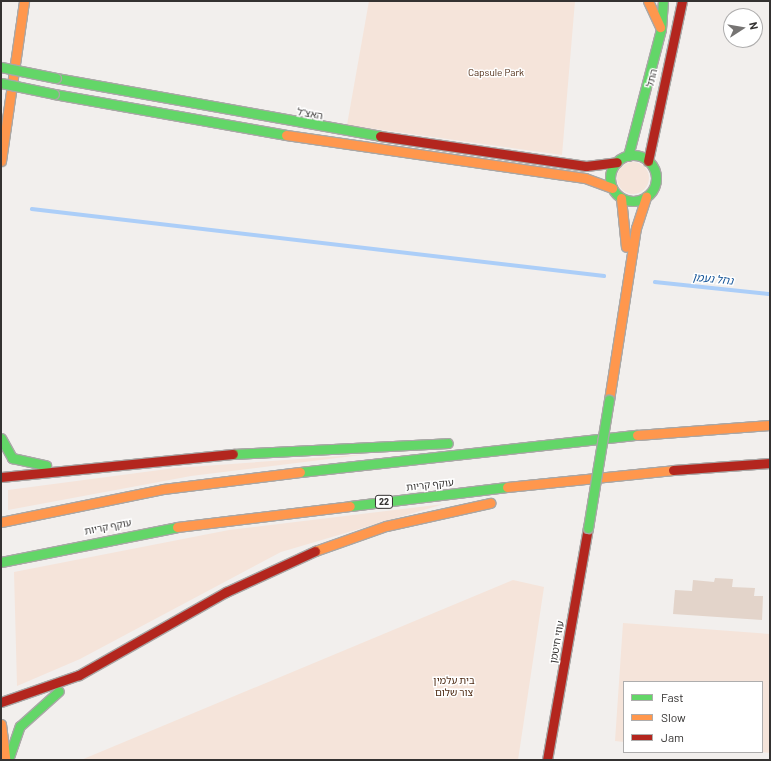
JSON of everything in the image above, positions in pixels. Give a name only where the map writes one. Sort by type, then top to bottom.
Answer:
[{"type":"main road","points":[[1,161],[24,1]]},
{"type":"main road","points":[[648,1],[660,29]]},
{"type":"main road","points":[[663,1],[682,1]]},
{"type":"main road","name":"התל","points":[[628,156],[660,29],[663,1]]},
{"type":"main road","name":"התל","points":[[648,161],[656,110],[682,1]]},
{"type":"main road","points":[[1,67],[3,54]]},
{"type":"main road","name":"האצ\"ל","points":[[1,67],[364,134],[586,166],[617,162]]},
{"type":"main road","points":[[1,83],[54,94],[353,147],[585,178],[612,188],[622,198],[635,201],[646,197]]},
{"type":"main road","points":[[612,188],[611,174],[617,162],[628,156],[648,161],[655,182],[646,197],[636,228],[625,294]]},
{"type":"main road","points":[[622,198],[626,251],[625,294]]},
{"type":"main road","name":"עוזי חיטמן","points":[[547,760],[588,528],[625,294]]},
{"type":"main road","points":[[477,442],[610,437],[770,425]]},
{"type":"main road","points":[[1,522],[170,488],[610,437]]},
{"type":"main road","points":[[1,438],[12,458],[22,463],[101,467]]},
{"type":"main road","points":[[1,477],[320,447],[461,442]]},
{"type":"main road","name":"עוקף קריות","points":[[1,562],[194,524],[671,470],[770,463]]},
{"type":"main road","points":[[524,496],[671,470]]},
{"type":"main road","points":[[6,760],[20,726],[30,714],[79,675],[226,592],[302,556],[386,526],[502,500]]},
{"type":"main road","points":[[1,702],[79,675]]},
{"type":"main road","points":[[1,724],[6,760]]},
{"type":"green space","name":"Capsule Park","points":[[369,1],[575,1],[562,155],[347,125]]},
{"type":"green space","points":[[630,162],[636,162],[645,166],[649,178],[645,190],[636,194],[630,194],[621,190],[617,181],[617,175],[621,166]]},
{"type":"green space","points":[[369,454],[191,476],[8,510],[8,490],[175,468]]},
{"type":"green space","points":[[444,504],[281,552],[80,659],[17,686],[14,572],[229,530]]},
{"type":"green space","name":"בית עלמין צור שלום","points":[[513,580],[544,587],[518,760],[81,760]]},
{"type":"green space","points":[[623,623],[770,634],[770,753],[763,752],[763,681],[623,681],[623,742],[615,741]]},
{"type":"building","points":[[715,578],[733,579],[732,587],[755,588],[754,596],[763,596],[762,620],[673,614],[675,590],[692,591],[693,580],[714,582]]},
{"type":"waterway","points":[[32,209],[604,276]]},
{"type":"waterway","name":"נחל נעמן","points":[[655,282],[770,294]]},
{"type":"traffic: fast","points":[[628,156],[661,29],[663,2]]},
{"type":"traffic: fast","points":[[1,67],[56,78]]},
{"type":"traffic: fast","points":[[56,78],[380,136]]},
{"type":"traffic: fast","points":[[1,83],[54,94]]},
{"type":"traffic: fast","points":[[54,94],[286,135]]},
{"type":"traffic: fast","points":[[633,155],[646,159],[652,165],[656,178],[652,191],[646,197],[633,201],[620,197],[614,191],[610,178],[614,165],[620,159],[633,155]]},
{"type":"traffic: fast","points":[[588,528],[609,400]]},
{"type":"traffic: fast","points":[[300,472],[637,435]]},
{"type":"traffic: fast","points":[[1,438],[12,458],[46,465]]},
{"type":"traffic: fast","points":[[233,454],[448,443]]},
{"type":"traffic: fast","points":[[350,506],[507,487]]},
{"type":"traffic: fast","points":[[1,562],[177,527]]},
{"type":"traffic: fast","points":[[8,760],[20,726],[59,691]]},
{"type":"traffic: slow","points":[[1,161],[24,1]]},
{"type":"traffic: slow","points":[[648,1],[660,27]]},
{"type":"traffic: slow","points":[[286,135],[585,178],[612,188]]},
{"type":"traffic: slow","points":[[609,400],[636,228],[646,197]]},
{"type":"traffic: slow","points":[[621,198],[626,247]]},
{"type":"traffic: slow","points":[[637,435],[770,425]]},
{"type":"traffic: slow","points":[[507,487],[673,470]]},
{"type":"traffic: slow","points":[[1,522],[163,489],[300,472]]},
{"type":"traffic: slow","points":[[315,551],[386,526],[490,503]]},
{"type":"traffic: slow","points":[[177,527],[350,506]]},
{"type":"traffic: slow","points":[[1,724],[5,759]]},
{"type":"traffic: jam","points":[[648,161],[682,1]]},
{"type":"traffic: jam","points":[[380,136],[586,166],[617,162]]},
{"type":"traffic: jam","points":[[1,477],[233,454]]},
{"type":"traffic: jam","points":[[673,470],[770,463]]},
{"type":"traffic: jam","points":[[547,760],[588,528]]},
{"type":"traffic: jam","points":[[1,702],[79,675],[226,592],[315,551]]}]
